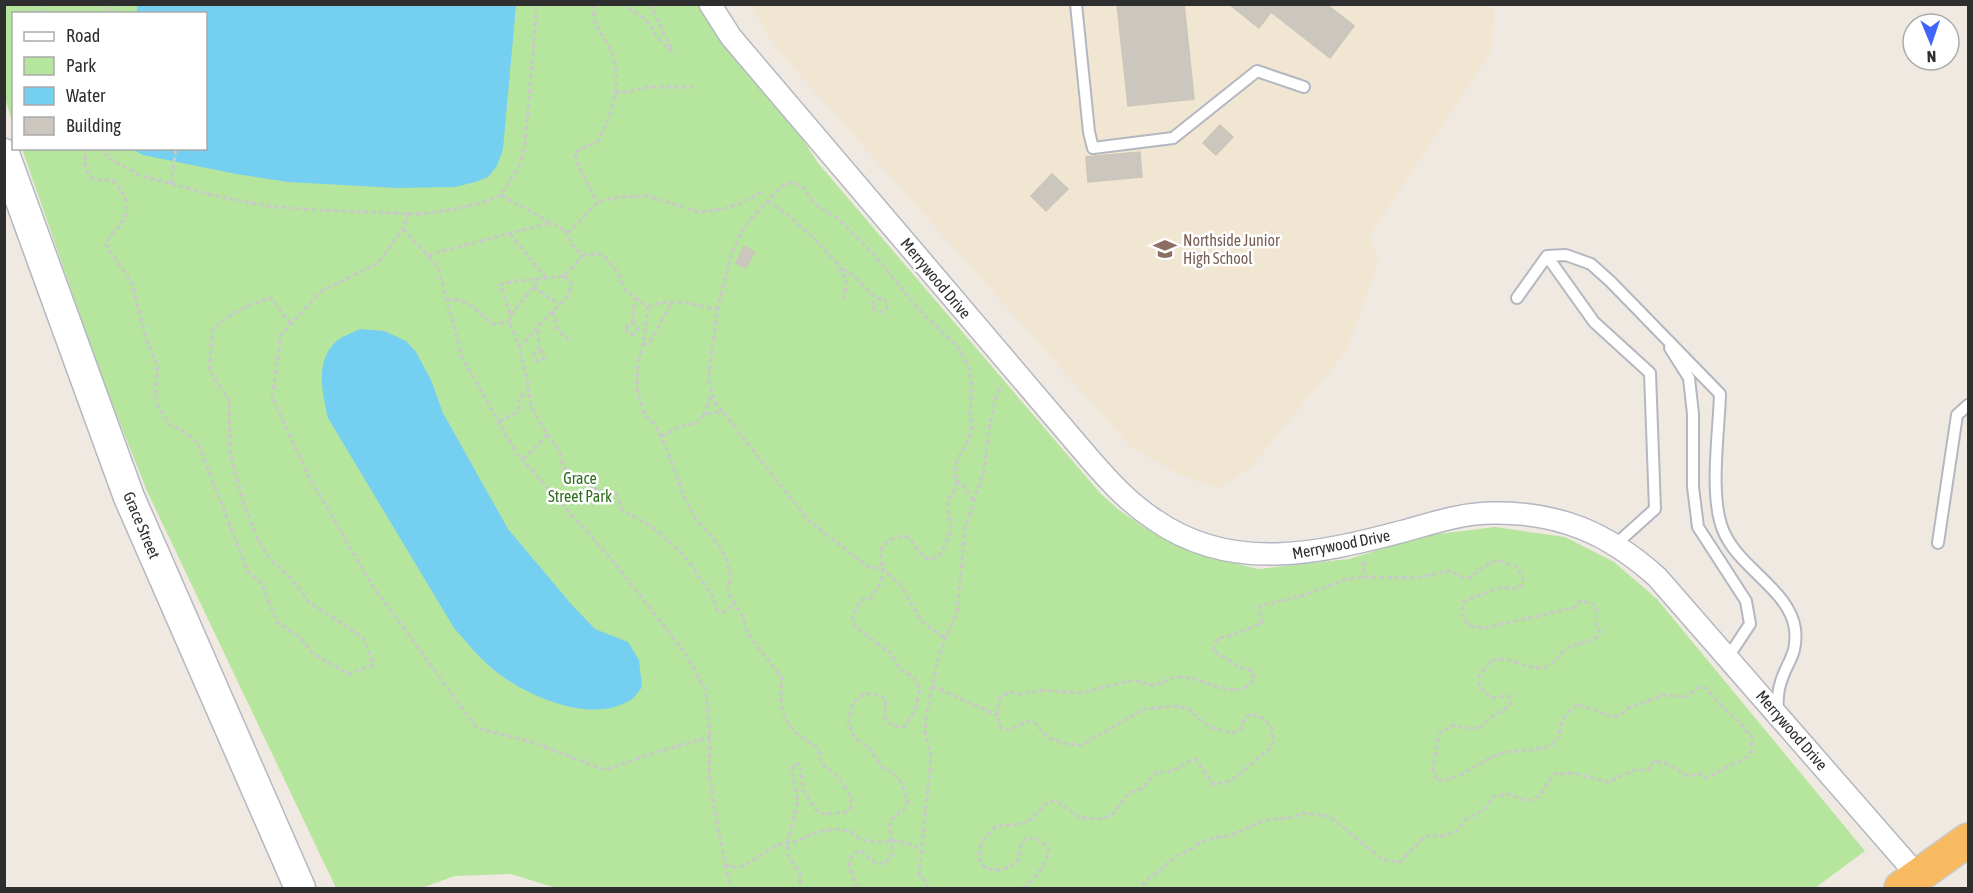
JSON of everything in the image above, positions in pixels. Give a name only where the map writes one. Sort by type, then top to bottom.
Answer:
[{"type":"highway","points":[[1910,882],[1968,840]]},
{"type":"main road","name":"Grace Street","points":[[4,154],[129,497],[300,888]]},
{"type":"street","name":"Merrywood Drive","points":[[710,4],[731,37],[1089,458],[1129,500],[1156,521],[1211,546],[1257,554],[1286,555],[1320,552],[1453,518],[1491,513],[1517,513],[1547,518],[1576,526],[1616,544],[1657,577],[1777,713],[1910,882]]},
{"type":"lane","points":[[1076,4],[1089,132],[1093,148],[1173,138],[1257,71],[1304,87]]},
{"type":"lane","points":[[1546,256],[1566,255],[1590,264],[1611,282],[1720,394],[1716,500],[1724,532],[1737,554],[1786,604],[1795,627],[1796,650],[1779,686],[1777,713]]},
{"type":"lane","points":[[1517,298],[1546,256]]},
{"type":"lane","points":[[1546,256],[1594,322],[1650,373],[1655,509],[1616,544]]},
{"type":"lane","points":[[1658,330],[1689,378],[1693,414],[1694,487],[1698,527],[1746,601],[1750,624],[1728,657]]},
{"type":"lane","points":[[1938,543],[1956,415],[1968,405]]},
{"type":"path","points":[[98,4],[112,12],[115,4]]},
{"type":"path","points":[[102,150],[124,168],[139,175],[212,195],[267,206],[409,213],[451,210],[484,202],[501,195],[520,164],[525,144],[537,4]]},
{"type":"path","points":[[589,4],[593,12]]},
{"type":"path","points":[[594,4],[594,22],[609,46],[615,62],[615,104],[598,141],[575,152],[577,163],[598,202]]},
{"type":"path","points":[[621,4],[644,18],[652,27],[655,35],[674,54],[650,4]]},
{"type":"path","points":[[615,94],[648,87],[694,87]]},
{"type":"path","points":[[87,150],[84,158],[85,169],[93,179],[114,181],[124,193],[127,208],[121,224],[109,234],[106,244],[132,283],[146,338],[158,367],[154,394],[159,409],[170,425],[180,429],[198,443],[248,572],[261,582],[277,621],[302,638],[313,654],[349,674],[374,665],[365,640],[310,603],[290,577],[270,560],[258,540],[244,504],[230,453],[229,399],[209,370],[213,329],[228,316],[248,305],[271,297],[291,324]]},
{"type":"path","points":[[171,184],[176,150]]},
{"type":"path","points":[[857,888],[849,865],[852,855],[860,850],[870,861],[879,864],[891,858],[894,842],[889,821],[895,814],[904,810],[908,800],[901,782],[893,773],[882,767],[872,750],[854,737],[848,721],[853,703],[865,693],[882,696],[886,701],[884,716],[890,724],[898,728],[905,726],[915,710],[920,689],[914,677],[902,670],[891,654],[856,627],[852,617],[861,600],[871,598],[883,579],[882,569],[880,549],[886,542],[898,536],[908,537],[925,558],[933,559],[940,555],[950,534],[948,508],[949,499],[956,488],[955,464],[968,441],[972,427],[970,413],[972,385],[968,366],[958,347],[918,309],[873,253],[838,218],[820,208],[811,200],[804,188],[793,182],[783,186],[742,231],[731,255],[717,311],[708,380],[715,402],[809,521],[867,566],[882,569],[900,584],[922,622],[945,638]]},
{"type":"path","points":[[566,231],[570,231],[598,202],[619,197],[648,196],[699,212],[723,209],[762,192]]},
{"type":"path","points":[[501,195],[566,231],[572,245],[583,255]]},
{"type":"path","points":[[768,201],[801,227],[876,299]]},
{"type":"path","points":[[409,213],[403,229],[378,264],[320,292],[281,335],[272,397],[309,477],[372,585],[477,728],[535,743],[605,770],[710,736]]},
{"type":"path","points":[[427,256],[551,223]]},
{"type":"path","points":[[403,229],[438,267],[462,357],[522,460],[612,560],[686,654],[706,692],[710,736],[709,774],[730,888]]},
{"type":"path","points":[[510,234],[547,279]]},
{"type":"path","points":[[511,315],[500,285],[564,276],[583,255],[602,254],[617,271],[626,290],[648,307]]},
{"type":"path","points":[[842,268],[847,283],[842,302]]},
{"type":"path","points":[[519,346],[560,305],[570,291],[571,283],[564,276]]},
{"type":"path","points":[[540,279],[508,322],[519,346],[532,408],[547,434],[560,450],[563,467],[592,488],[616,493],[622,510],[651,526],[683,554],[712,595],[717,610],[723,612],[735,604]]},
{"type":"path","points":[[533,287],[560,305]]},
{"type":"path","points":[[633,324],[636,298]]},
{"type":"path","points":[[881,298],[886,301],[887,306],[884,311],[875,310],[873,303],[876,299],[881,298]]},
{"type":"path","points":[[447,300],[455,299],[469,303],[493,324],[508,322]]},
{"type":"path","points":[[648,307],[659,302],[672,302],[698,305],[717,311]]},
{"type":"path","points":[[643,345],[651,340],[672,302]]},
{"type":"path","points":[[648,307],[638,364],[637,390],[644,414],[655,425],[661,436],[686,501],[696,519],[720,547],[726,559],[731,578],[728,587],[730,596],[742,616],[748,634],[782,678],[780,695],[783,714],[792,729],[819,750],[821,763],[840,778],[851,799],[852,805],[846,812],[825,814],[818,812],[803,790],[800,764],[794,765],[792,772],[798,801],[787,843],[789,858],[800,872],[800,888]]},
{"type":"path","points":[[553,311],[557,328],[569,340]]},
{"type":"path","points":[[537,328],[539,350]]},
{"type":"path","points":[[928,888],[919,876],[931,757],[925,732],[927,710],[945,638],[957,613],[965,528],[984,471],[996,397],[1013,368]]},
{"type":"path","points":[[499,421],[518,412],[519,398],[528,391]]},
{"type":"path","points":[[661,436],[684,425],[695,424],[704,415],[712,392]]},
{"type":"path","points":[[704,415],[723,411]]},
{"type":"path","points":[[522,460],[537,447],[547,434]]},
{"type":"path","points":[[955,479],[966,488],[974,501]]},
{"type":"path","points":[[1023,888],[1032,881],[1048,857],[1049,849],[1035,837],[1026,838],[1021,844],[1018,861],[1010,868],[1001,871],[988,869],[981,865],[978,855],[980,846],[996,826],[1021,824],[1032,819],[1044,805],[1051,801],[1058,802],[1080,818],[1103,819],[1113,814],[1129,794],[1143,788],[1157,771],[1177,770],[1190,760],[1196,759],[1213,784],[1223,783],[1235,778],[1271,747],[1274,738],[1271,727],[1263,718],[1250,714],[1244,719],[1241,729],[1233,733],[1210,727],[1199,720],[1189,709],[1176,706],[1144,710],[1082,745],[1068,744],[1048,738],[1035,723],[1027,721],[1009,730],[1002,728],[997,715],[1000,697],[1010,692],[1019,694],[1044,690],[1080,693],[1134,680],[1155,686],[1170,678],[1182,677],[1229,691],[1248,687],[1254,680],[1252,671],[1239,667],[1213,651],[1217,638],[1227,637],[1262,623],[1259,606],[1301,596],[1347,579],[1414,578],[1449,571],[1469,578],[1489,563],[1499,561],[1507,562],[1515,567],[1523,578],[1522,585],[1516,589],[1501,587],[1464,601],[1463,618],[1470,626],[1485,628],[1546,612],[1565,610],[1576,607],[1580,601],[1586,601],[1597,607],[1596,625],[1600,632],[1597,638],[1565,650],[1555,663],[1544,668],[1532,668],[1511,661],[1491,662],[1479,677],[1479,687],[1491,698],[1509,696],[1511,704],[1488,717],[1480,728],[1453,725],[1439,734],[1432,770],[1436,780],[1441,781],[1462,774],[1502,753],[1544,747],[1553,743],[1559,736],[1562,722],[1572,708],[1578,704],[1613,717],[1620,715],[1628,708],[1664,695],[1686,697],[1700,687],[1706,688],[1752,736],[1752,752],[1747,757],[1706,778],[1702,774],[1688,776],[1666,763],[1654,761],[1647,770],[1634,770],[1608,782],[1572,773],[1554,774],[1540,795],[1532,800],[1508,794],[1493,797],[1485,809],[1465,820],[1457,831],[1445,837],[1423,838],[1400,862],[1383,860],[1329,816],[1303,813],[1294,817],[1265,820],[1229,836],[1200,842],[1161,868],[1146,880],[1142,888]]},
{"type":"path","points":[[932,686],[997,715]]},
{"type":"path","points":[[725,864],[732,867],[744,866],[776,844],[787,843],[819,831],[839,829],[852,831],[856,837],[866,840],[903,842],[921,850]]},
{"type":"shaded area","name":"Northside Junior High School","points":[[750,5],[1495,5],[1491,52],[1370,235],[1378,263],[1347,350],[1251,467],[1219,489],[1180,475],[1132,448],[776,48]]},
{"type":"green space","name":"Grace Street Park","points":[[4,5],[701,5],[792,123],[818,163],[1100,493],[1119,510],[1145,528],[1205,556],[1258,569],[1349,559],[1422,536],[1495,527],[1565,537],[1614,562],[1657,599],[1865,851],[1815,888],[556,888],[511,874],[455,876],[421,888],[336,888],[147,491],[102,378],[22,150],[207,150],[207,12],[12,12],[12,121],[5,98]]},
{"type":"water","points":[[138,5],[516,5],[503,149],[497,166],[488,177],[455,187],[398,188],[288,182],[143,155],[134,150],[207,150],[207,12],[136,12]]},
{"type":"water","points":[[360,329],[384,331],[406,341],[416,352],[431,380],[443,413],[508,529],[595,629],[628,642],[639,660],[642,687],[631,700],[614,707],[597,709],[562,705],[545,699],[499,674],[454,628],[328,418],[322,387],[323,365],[326,356],[339,339]]},
{"type":"building","points":[[1117,4],[1184,4],[1194,99],[1128,106]]},
{"type":"building","points":[[1229,4],[1326,4],[1354,26],[1330,58],[1271,12],[1259,28]]},
{"type":"building","points":[[1220,125],[1233,137],[1216,155],[1203,143]]},
{"type":"building","points":[[1140,152],[1142,177],[1088,182],[1086,157]]},
{"type":"building","points":[[1052,174],[1068,189],[1046,211],[1031,196]]},
{"type":"building","points":[[744,246],[754,252],[746,268],[736,263]]},
{"type":"place","name":"Northside Junior High School","points":[[1165,249]]}]
